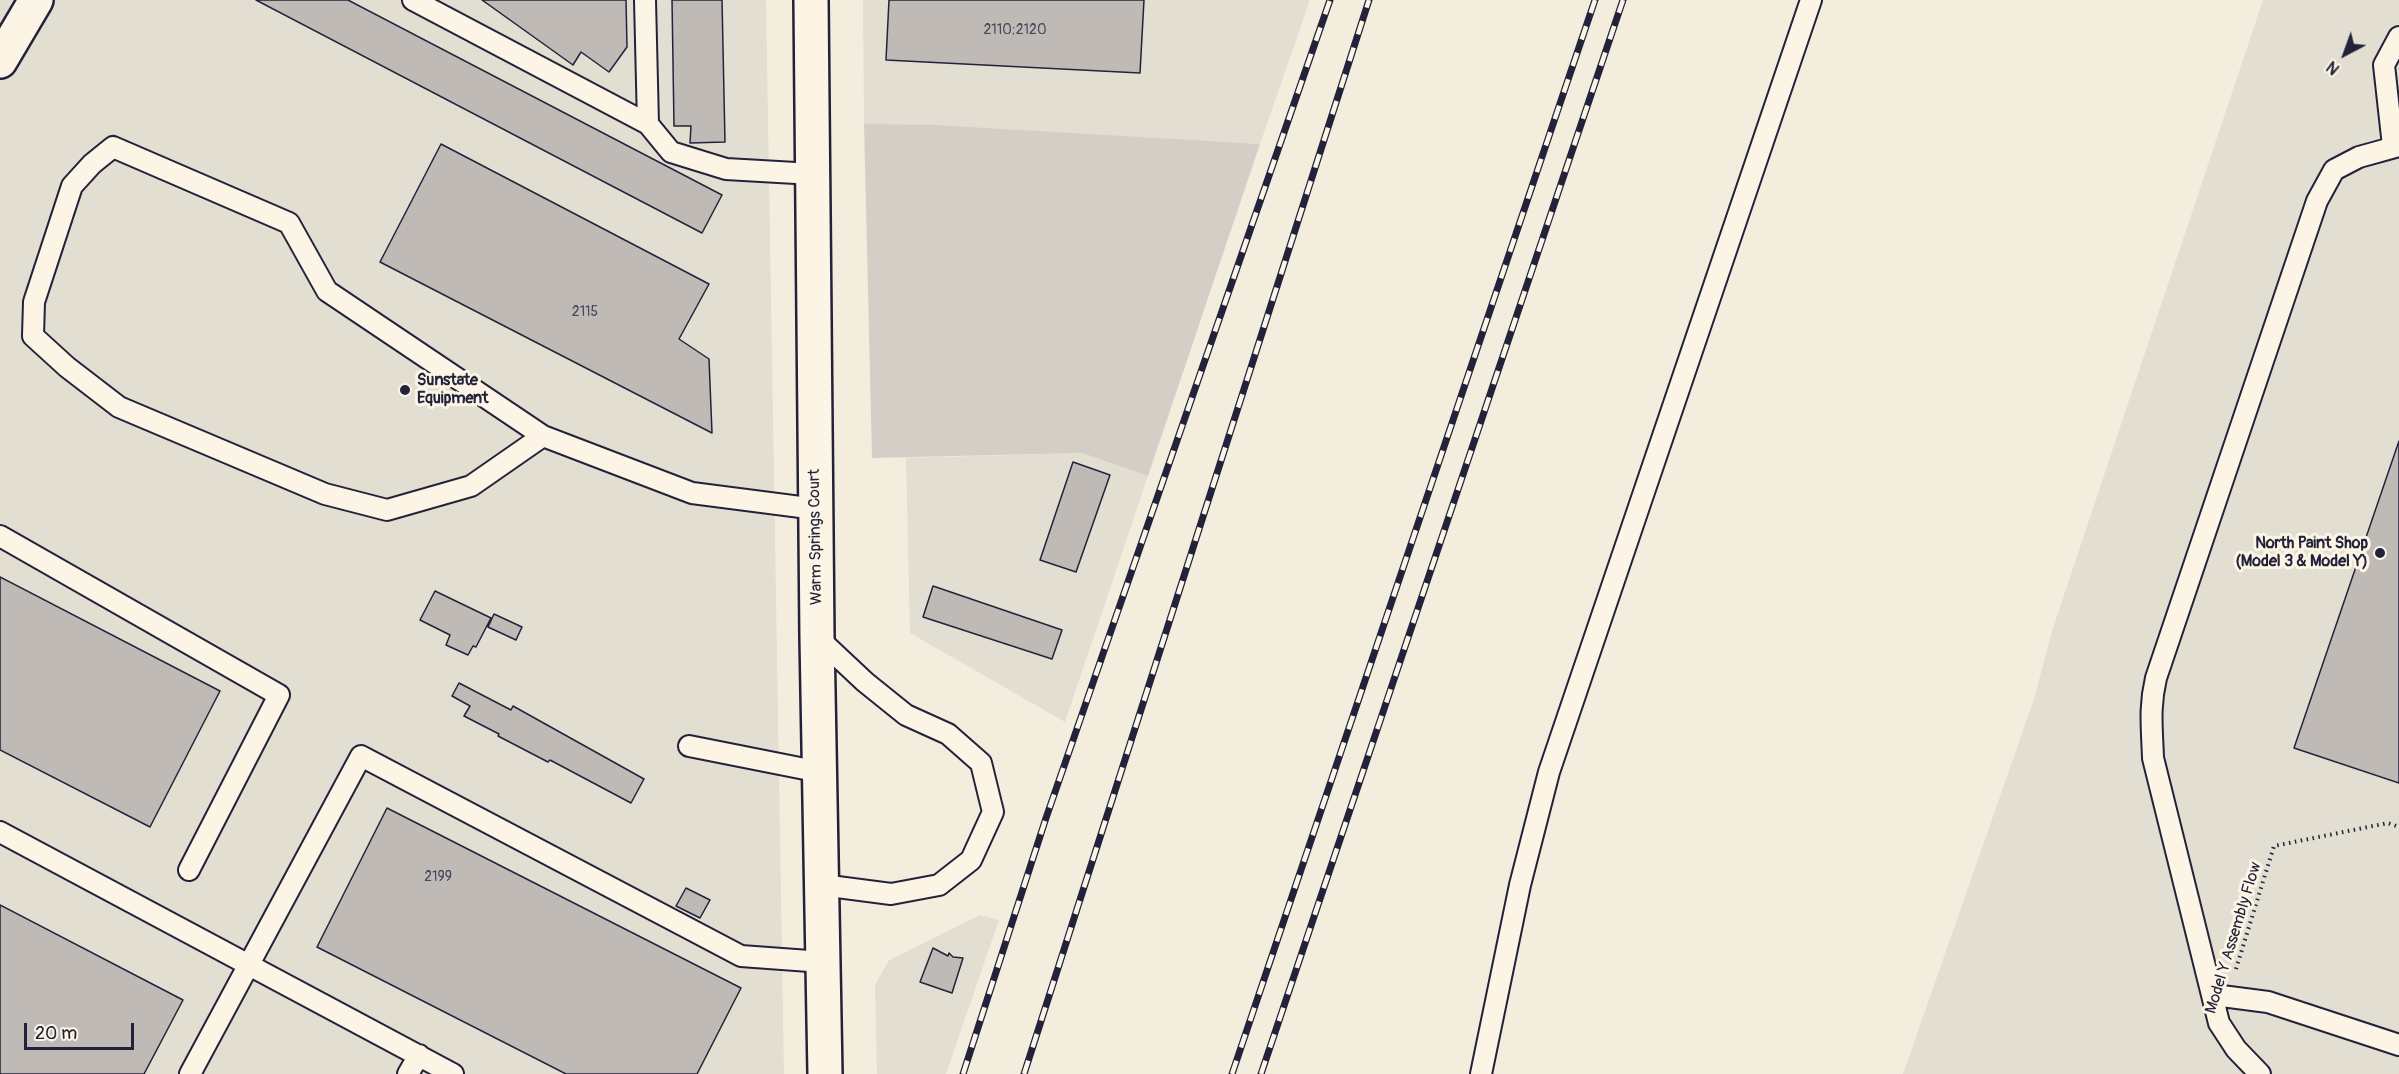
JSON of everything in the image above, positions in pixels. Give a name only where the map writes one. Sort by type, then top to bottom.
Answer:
[{"type":"street","points":[[0,61],[36,0]]},
{"type":"street","name":"Warm Springs Court","points":[[811,0],[816,637],[825,1074]]},
{"type":"lane","points":[[413,0],[443,7],[648,124],[671,152],[726,169],[813,174]]},
{"type":"lane","points":[[645,0],[648,124]]},
{"type":"lane","points":[[1480,1074],[1520,885],[1549,772],[1810,0]]},
{"type":"lane","points":[[2260,1074],[2236,1049],[2220,1023],[2153,758],[2149,718],[2153,688],[2317,201],[2334,170],[2359,157],[2396,146],[2384,65],[2399,37]]},
{"type":"lane","points":[[543,436],[471,486],[387,510],[325,494],[119,407],[67,367],[33,336],[34,302],[72,186],[92,164],[113,147],[289,223],[327,291],[543,436],[692,493],[816,509]]},
{"type":"lane","points":[[0,536],[279,695],[189,870]]},
{"type":"lane","points":[[816,637],[865,682],[906,715],[948,734],[981,763],[993,812],[971,860],[939,885],[891,894],[822,885]]},
{"type":"lane","points":[[689,746],[820,772]]},
{"type":"lane","points":[[190,1074],[247,964],[361,756],[741,956],[823,962]]},
{"type":"lane","points":[[0,832],[453,1074]]},
{"type":"lane","points":[[2214,995],[2268,1002],[2399,1045]]},
{"type":"lane","points":[[408,1074],[419,1056]]},
{"type":"path","name":"Model Y Assembly Flow","points":[[2220,1023],[2274,846],[2388,823],[2399,827]]},
{"type":"shaded area","points":[[0,0],[766,0],[784,1074],[0,1074]]},
{"type":"shaded area","points":[[863,0],[1310,0],[1260,144],[864,124]]},
{"type":"shaded area","points":[[2263,0],[2399,0],[2399,1074],[1903,1074],[2034,699],[2052,631]]},
{"type":"shaded area","points":[[864,124],[934,125],[1260,144],[1148,476],[1082,453],[872,458]]},
{"type":"shaded area","points":[[1082,453],[1148,476],[1065,722],[910,633],[906,458]]},
{"type":"shaded area","points":[[980,915],[999,920],[946,1074],[877,1074],[875,985],[889,960]]},
{"type":"building","points":[[256,0],[348,0],[722,195],[702,233]]},
{"type":"building","points":[[482,0],[626,0],[627,47],[609,72],[581,52],[573,65]]},
{"type":"building","points":[[672,0],[722,0],[725,142],[690,143],[691,126],[674,126]]},
{"type":"building","points":[[889,0],[1144,0],[1140,73],[886,60]]},
{"type":"building","points":[[441,144],[709,284],[679,339],[709,359],[712,433],[380,262]]},
{"type":"building","name":"North Paint Shop (Model 3 & Model Y)","points":[[2399,441],[2399,783],[2294,748]]},
{"type":"building","points":[[1073,462],[1110,475],[1076,572],[1040,560]]},
{"type":"building","points":[[0,577],[220,691],[150,827],[0,750]]},
{"type":"building","points":[[933,586],[1062,630],[1052,659],[923,617]]},
{"type":"building","points":[[435,591],[491,618],[476,647],[473,646],[468,655],[446,645],[450,635],[420,620]]},
{"type":"building","points":[[494,614],[522,627],[516,640],[488,627]]},
{"type":"building","points":[[459,683],[511,710],[513,706],[644,779],[631,803],[550,760],[548,762],[498,736],[499,734],[464,716],[470,706],[452,696]]},
{"type":"building","points":[[387,808],[741,988],[697,1074],[566,1074],[317,947]]},
{"type":"building","points":[[686,888],[710,900],[700,918],[676,906]]},
{"type":"building","points":[[0,905],[183,1000],[144,1074],[0,1074]]},
{"type":"building","points":[[933,948],[948,956],[949,953],[953,957],[963,958],[952,993],[920,982]]},
{"type":"railway","points":[[963,1074],[1046,818],[1330,0]]},
{"type":"railway","points":[[1024,1074],[1369,0]]},
{"type":"railway","points":[[1232,1074],[1595,0]]},
{"type":"railway","points":[[1261,1074],[1623,0]]},
{"type":"place","name":"Sunstate Equipment","points":[[405,390]]},
{"type":"place","name":"North Paint Shop (Model 3 & Model Y)","points":[[2380,553]]}]
